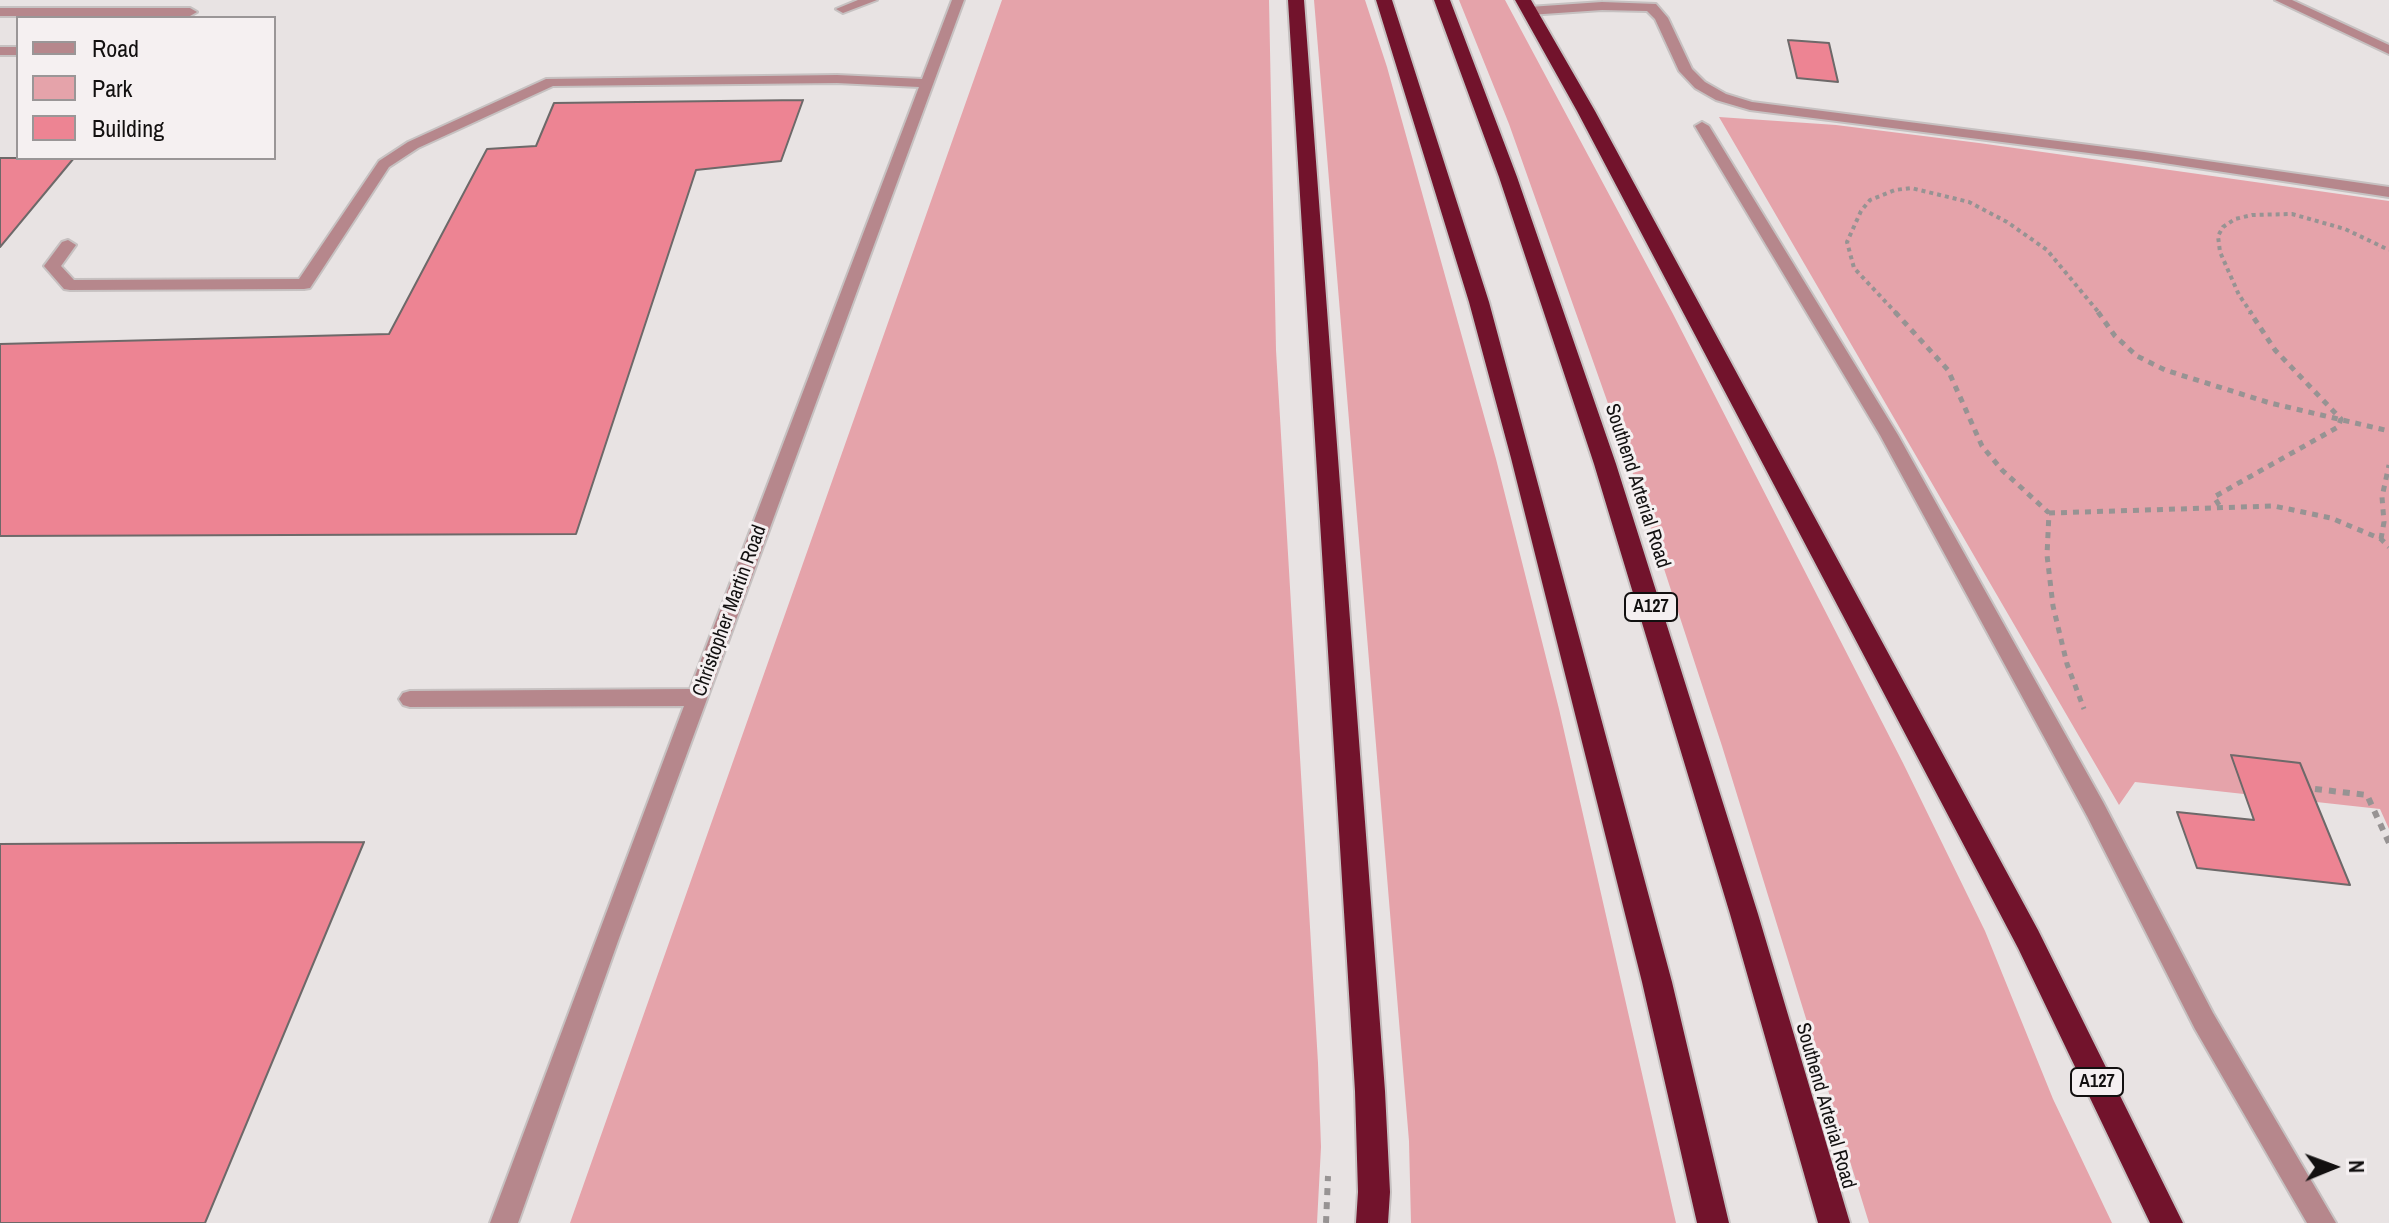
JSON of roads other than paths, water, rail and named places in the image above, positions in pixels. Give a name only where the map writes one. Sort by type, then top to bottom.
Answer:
[{"type":"highway","points":[[1296,0],[1370,1091],[1374,1192],[1372,1223]]},
{"type":"highway","points":[[1384,0],[1475,288],[1522,458],[1646,936],[1713,1223]]},
{"type":"highway","name":"Southend Arterial Road","points":[[1442,0],[1508,177],[1605,464],[1713,809],[1834,1223]]},
{"type":"highway","name":"A127","points":[[1526,5],[2020,925],[2167,1223]]},
{"type":"street","points":[[843,9],[871,0]]},
{"type":"street","name":"Christopher Martin Road","points":[[504,1223],[958,0]]},
{"type":"street","points":[[2281,0],[2389,50]]},
{"type":"street","points":[[1526,5],[1651,7],[1661,18],[1686,71],[1700,85],[1721,97],[1750,106],[2098,150],[2389,192]]},
{"type":"street","points":[[0,12],[190,12]]},
{"type":"street","points":[[68,245],[52,266],[70,285],[304,284],[384,164],[413,145],[551,82],[837,79],[927,83]]},
{"type":"street","points":[[1702,126],[1889,435],[2089,797],[2204,1021],[2322,1223]]},
{"type":"street","points":[[410,699],[698,697]]}]
